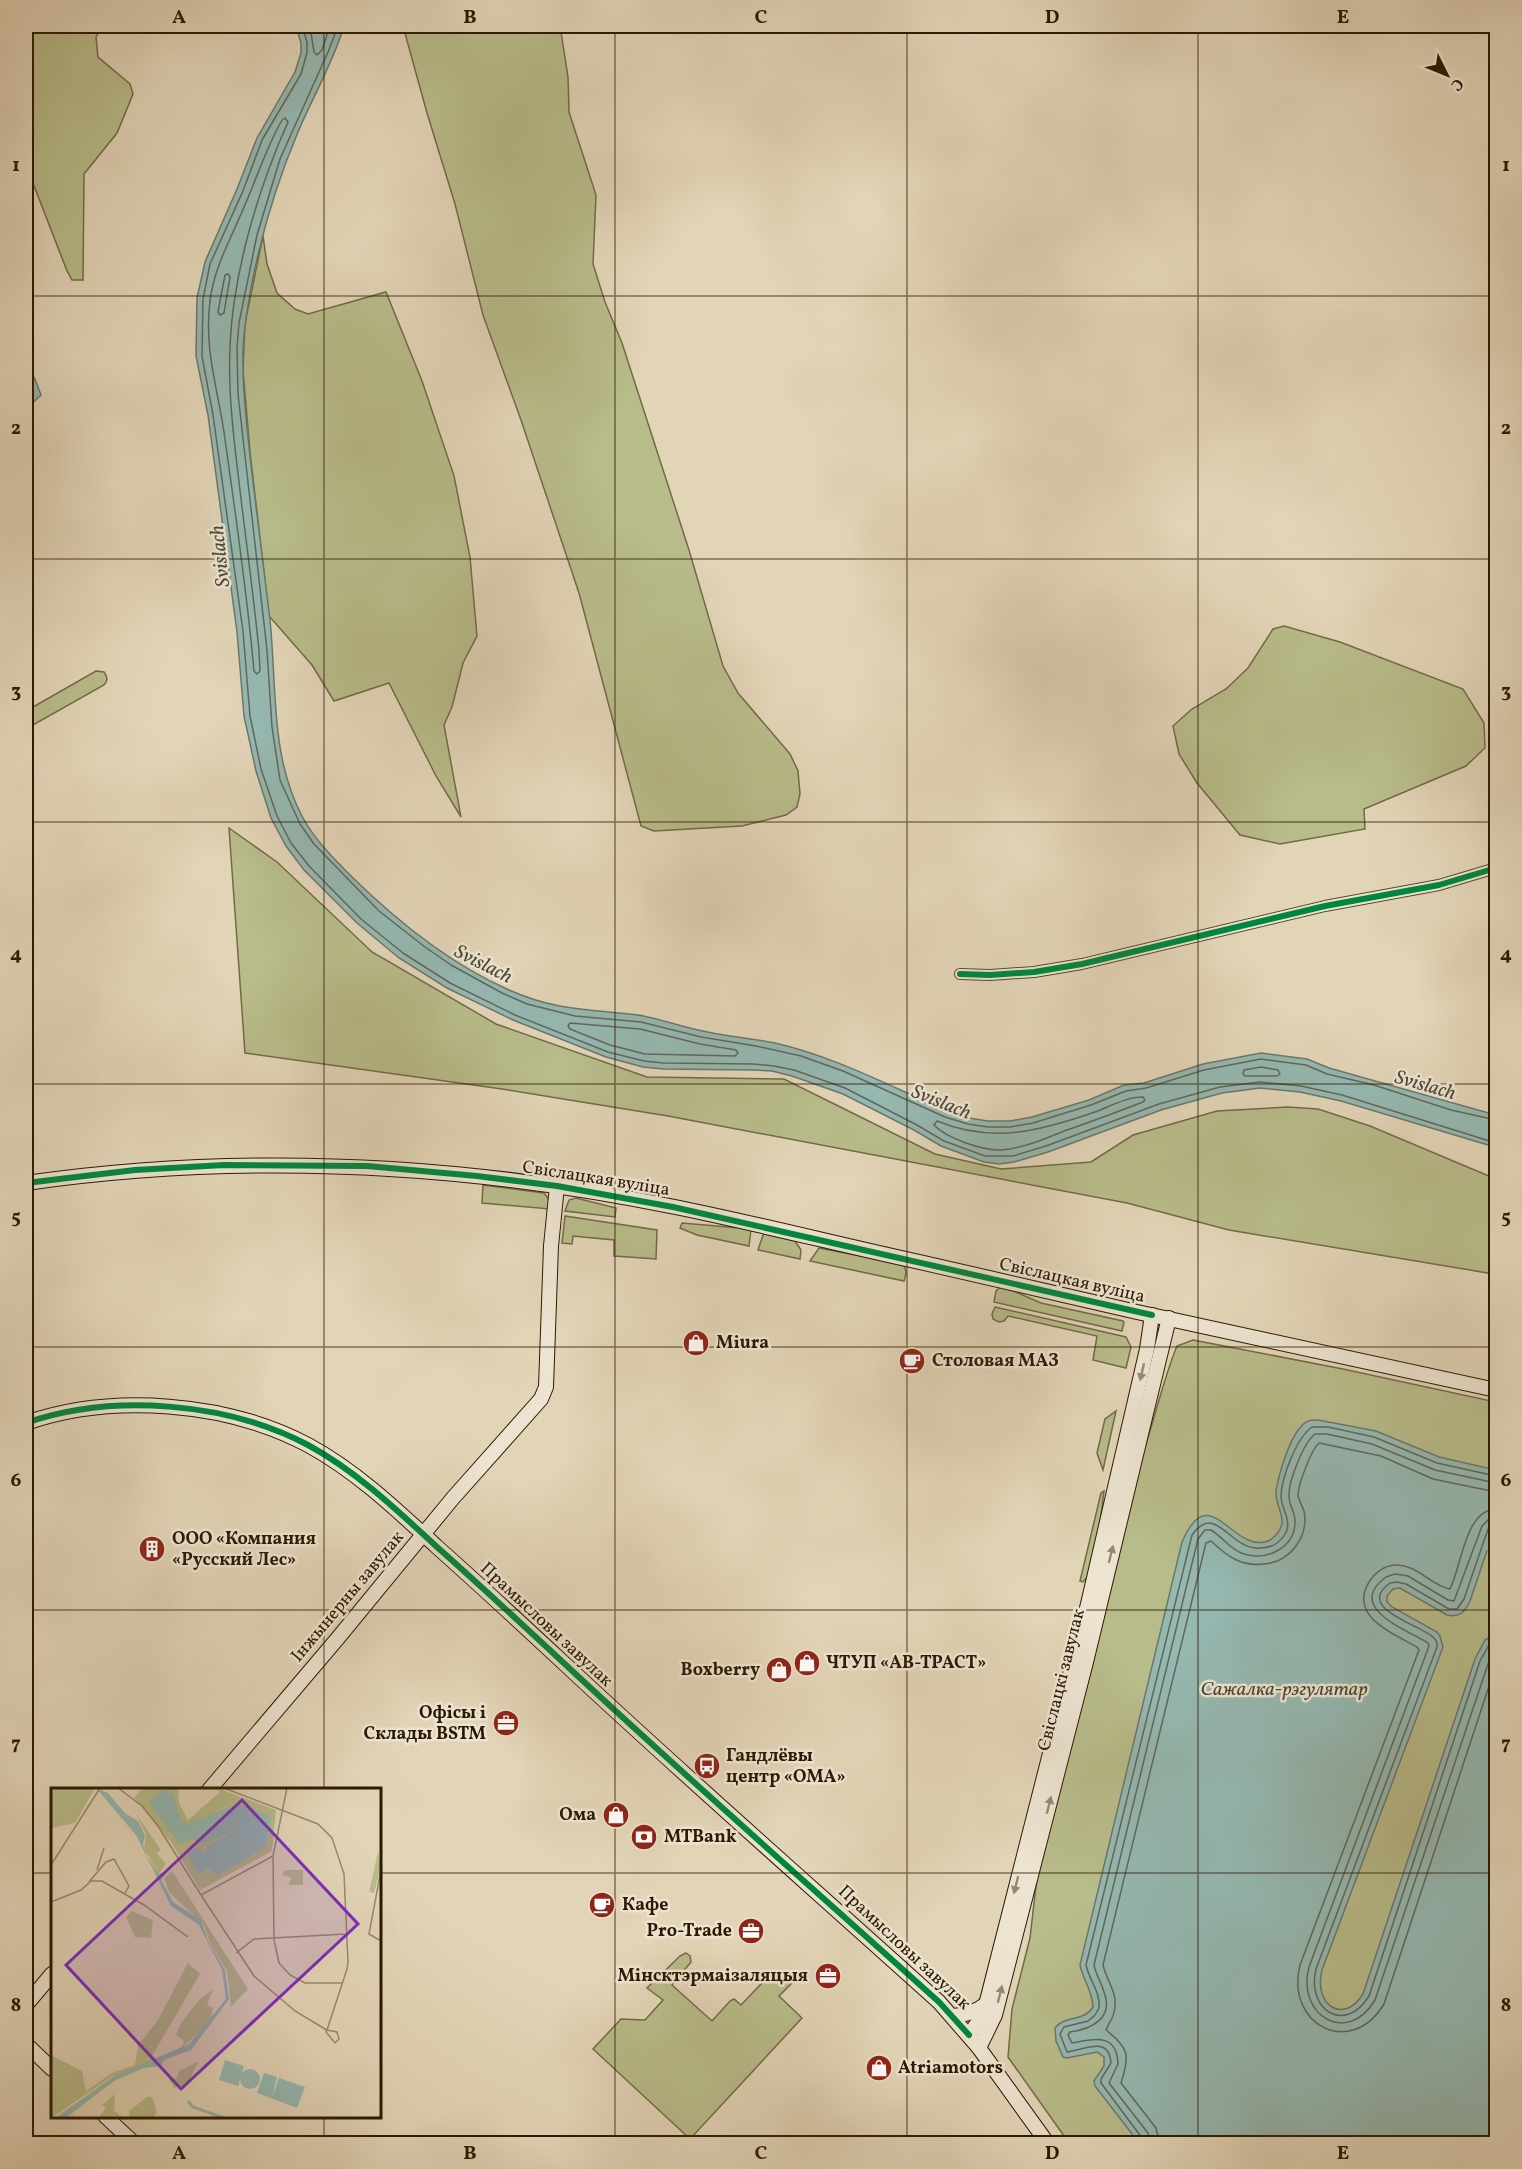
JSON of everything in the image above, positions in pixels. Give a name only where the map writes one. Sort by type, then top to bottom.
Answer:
[{"type":"street","points":[[960,974],[990,975],[1034,972],[1082,964],[1325,906],[1439,885],[1497,868]]},
{"type":"street","name":"Свіслацкая вуліца","points":[[26,1183],[135,1170],[296,1164],[367,1166],[557,1186],[674,1207],[1497,1390]]},
{"type":"street","name":"Інжынерны завулак","points":[[211,1788],[424,1534],[534,1408],[546,1387],[557,1186]]},
{"type":"street","name":"Свіслацкі завулак","points":[[969,2035],[983,2015],[1088,1604],[1147,1349],[1152,1315]]},
{"type":"street","name":"Свіслацкі завулак","points":[[980,2048],[995,2015],[1086,1662],[1169,1318]]},
{"type":"street","name":"Прамысловы завулак","points":[[26,1423],[84,1409],[167,1406],[227,1415],[262,1426],[307,1445],[348,1470],[424,1534],[953,2016],[980,2048],[1048,2144]]},
{"type":"street","points":[[26,2005],[51,1975]]},
{"type":"street","points":[[953,2016],[969,2014],[986,2004]]},
{"type":"street","points":[[26,2044],[51,2068]]},
{"type":"street","points":[[107,2118],[135,2144]]},
{"type":"green space","points":[[26,26],[102,26],[96,37],[98,57],[130,84],[133,94],[117,133],[84,174],[83,280],[72,280],[67,271],[26,165]]},
{"type":"green space","points":[[403,26],[560,26],[568,77],[569,112],[596,195],[593,264],[605,302],[622,343],[689,550],[723,666],[738,693],[790,754],[798,771],[800,794],[797,807],[786,815],[742,826],[654,831],[641,826],[579,593],[483,315],[455,204]]},
{"type":"green space","points":[[263,236],[267,264],[277,293],[295,309],[308,314],[386,292],[422,381],[454,476],[470,557],[477,636],[463,663],[452,707],[444,725],[461,817],[436,776],[389,683],[334,701],[312,665],[269,616],[243,370],[245,323]]},
{"type":"green space","points":[[1284,626],[1340,642],[1463,689],[1484,723],[1485,748],[1466,766],[1364,809],[1365,829],[1280,844],[1240,835],[1197,783],[1179,754],[1173,726],[1192,709],[1226,689],[1248,668],[1273,629]]},
{"type":"green space","points":[[96,671],[104,672],[107,679],[104,685],[26,729],[26,711]]},
{"type":"green space","points":[[229,828],[277,862],[372,952],[496,1024],[647,1077],[784,1079],[935,1154],[1001,1169],[1091,1162],[1133,1135],[1217,1111],[1288,1107],[1318,1109],[1370,1126],[1496,1179],[1494,1274],[1229,1230],[1127,1203],[668,1116],[502,1089],[245,1053]]},
{"type":"green space","points":[[483,1185],[544,1193],[550,1201],[550,1209],[482,1203]]},
{"type":"green space","points":[[576,1198],[616,1208],[615,1217],[565,1211],[569,1200]]},
{"type":"green space","points":[[565,1216],[657,1230],[656,1259],[614,1256],[614,1240],[573,1236],[572,1244],[562,1243]]},
{"type":"green space","points":[[682,1223],[751,1229],[749,1246],[697,1235],[680,1228]]},
{"type":"green space","points":[[765,1234],[795,1241],[801,1250],[800,1259],[758,1250]]},
{"type":"green space","points":[[819,1248],[902,1264],[906,1270],[904,1281],[810,1261]]},
{"type":"green space","points":[[1000,1287],[1041,1303],[1123,1321],[1122,1331],[994,1302],[996,1291]]},
{"type":"green space","points":[[995,1307],[1126,1337],[1131,1347],[1126,1368],[1093,1360],[1097,1336],[1008,1316],[1004,1321],[999,1322],[993,1319],[992,1314]]},
{"type":"green space","name":"Сажалка-рэгулятар","points":[[1193,1340],[1496,1402],[1496,2143],[1069,2143],[1008,2057],[1012,2009],[1030,1938],[1037,1877],[1138,1467],[1177,1346]]},
{"type":"green space","points":[[1116,1411],[1103,1470],[1097,1453],[1105,1419]]},
{"type":"green space","points":[[1104,1491],[1100,1523],[1088,1576],[1083,1582],[1080,1581],[1101,1493]]},
{"type":"green space","points":[[686,1953],[690,1956],[691,1962],[672,1985],[712,2021],[730,2001],[734,1999],[741,2005],[762,1983],[788,1973],[795,1980],[779,1996],[802,2018],[690,2139],[593,2049],[621,2019],[645,2020],[663,2000],[647,1988]]},
{"type":"water","points":[[296,26],[344,26],[291,149],[262,237],[244,331],[245,408],[270,620],[277,721],[285,771],[292,795],[313,834],[370,894],[406,926],[446,955],[487,980],[526,997],[558,1006],[646,1016],[707,1032],[798,1049],[842,1064],[969,1118],[1010,1121],[1032,1117],[1089,1100],[1124,1085],[1144,1083],[1203,1064],[1261,1053],[1307,1059],[1329,1068],[1496,1115],[1496,1150],[1488,1145],[1341,1101],[1300,1092],[1260,1088],[1222,1093],[1161,1110],[1048,1152],[1014,1162],[999,1164],[984,1162],[941,1146],[843,1094],[792,1076],[772,1071],[643,1067],[606,1057],[513,1020],[447,988],[399,958],[357,923],[304,870],[286,846],[271,818],[256,771],[244,716],[237,632],[208,415],[196,356],[197,298],[205,262],[257,138],[295,72],[301,53],[301,43]]},
{"type":"water","points":[[26,364],[41,395],[26,409]]},
{"type":"water","name":"Сажалка-рэгулятар","points":[[1318,1420],[1376,1431],[1439,1457],[1496,1470],[1496,1524],[1470,1601],[1464,1611],[1455,1616],[1447,1615],[1400,1588],[1393,1589],[1387,1596],[1387,1602],[1392,1607],[1437,1632],[1443,1647],[1322,1970],[1320,1982],[1326,2001],[1332,2007],[1339,2009],[1347,2009],[1355,2004],[1363,1994],[1475,1659],[1485,1640],[1496,1633],[1496,2141],[1493,2144],[1139,2143],[1095,2086],[1094,2081],[1104,2066],[1104,2057],[1097,2052],[1063,2057],[1056,2041],[1055,2028],[1059,2024],[1085,2015],[1093,2007],[1080,1965],[1182,1542],[1192,1524],[1202,1516],[1212,1517],[1243,1538],[1255,1542],[1268,1541],[1273,1538],[1282,1523],[1276,1491],[1291,1442],[1308,1421]]},
{"type":"waterway","points":[[1489,1546],[1496,1548]]},
{"type":"railway","points":[[26,2126],[43,2144]]},
{"type":"cycle path","points":[[960,974],[990,975],[1034,972],[1082,964],[1325,906],[1439,885],[1496,868]]},
{"type":"cycle path","points":[[26,1183],[135,1170],[224,1165],[367,1166],[477,1176],[557,1186],[673,1207],[1152,1315]]},
{"type":"cycle path","points":[[26,1423],[95,1408],[132,1405],[169,1407],[206,1411],[242,1419],[276,1430],[326,1455],[376,1492],[407,1519],[659,1751],[939,2002],[969,2035]]},
{"type":"place","name":"Miura","points":[[696,1343]]},
{"type":"place","name":"Столовая МАЗ","points":[[912,1361]]},
{"type":"place","name":"ООО «Компания «Русский Лес»","points":[[152,1549]]},
{"type":"place","name":"ЧТУП «АВ-ТРАСТ»","points":[[807,1663]]},
{"type":"place","name":"Boxberry","points":[[779,1670]]},
{"type":"place","name":"Офісы і Склады BSTM","points":[[506,1723]]},
{"type":"place","name":"Гандлёвы центр «ОМА»","points":[[707,1766]]},
{"type":"place","name":"Ома","points":[[616,1815]]},
{"type":"place","name":"MTBank","points":[[644,1837]]},
{"type":"place","name":"Кафе","points":[[602,1905]]},
{"type":"place","name":"Pro-Trade","points":[[751,1931]]},
{"type":"place","name":"Мінсктэрмаізаляцыя","points":[[828,1976]]},
{"type":"place","name":"Atriamotors","points":[[879,2068]]},
{"type":"water label","name":"Svislach","points":[[221,556]]},
{"type":"water label","name":"Svislach","points":[[483,965]]},
{"type":"water label","name":"Svislach","points":[[1425,1086]]},
{"type":"water label","name":"Svislach","points":[[941,1103]]}]
